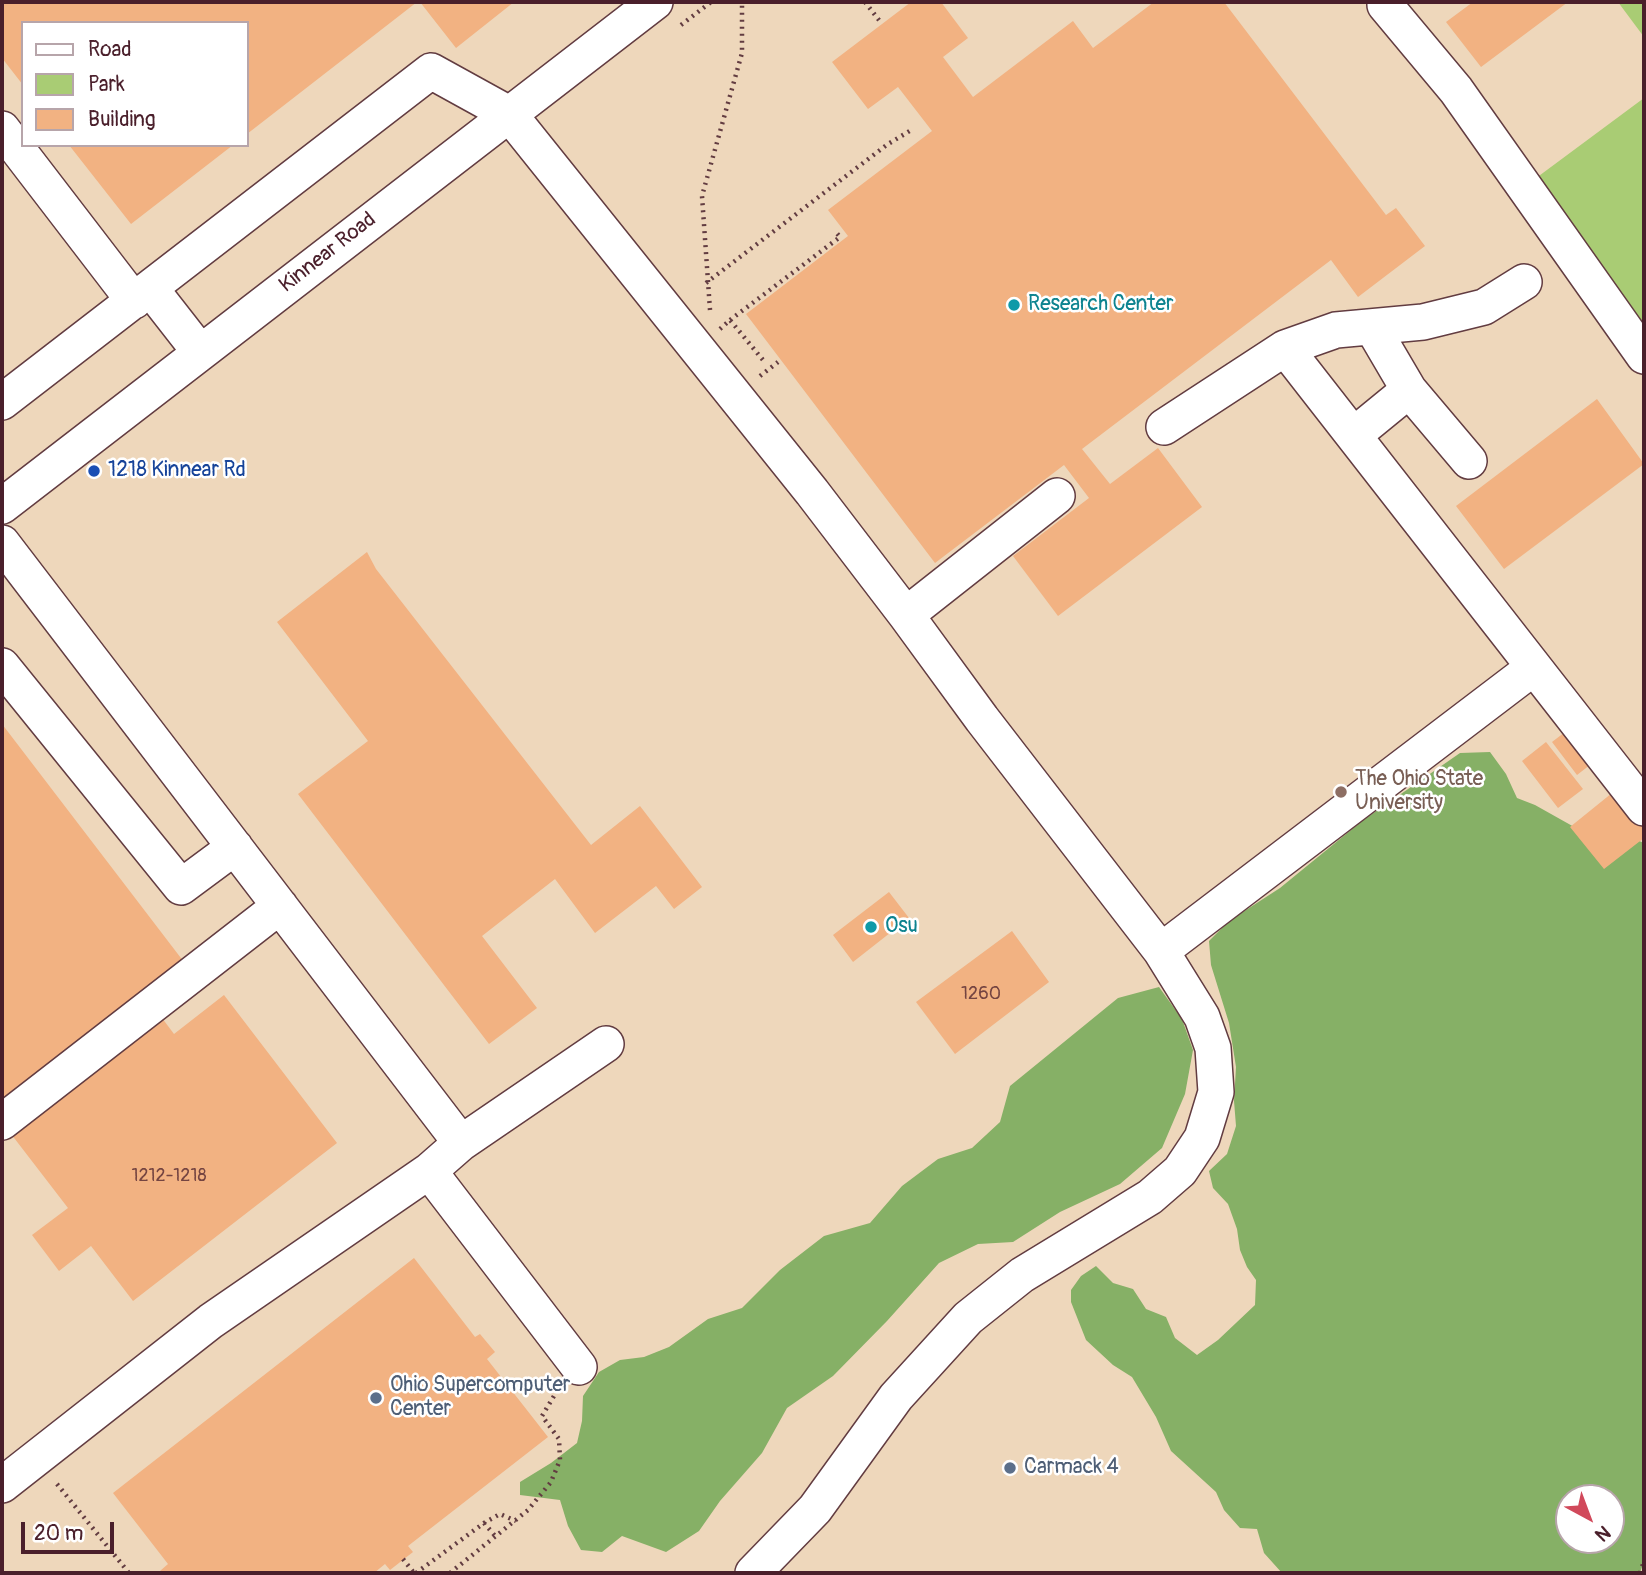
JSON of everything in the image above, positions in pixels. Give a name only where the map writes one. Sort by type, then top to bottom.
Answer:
[{"type":"street","points":[[1385,2],[1456,90],[1644,356]]},
{"type":"street","name":"Kinnear Road","points":[[2,506],[648,4]]},
{"type":"street","points":[[2,402],[431,71],[509,114],[812,492],[1161,951],[1202,1017],[1213,1048],[1216,1092],[1202,1138],[1188,1160],[1180,1171],[1150,1197],[1022,1275],[968,1318],[896,1397],[815,1509],[753,1573]]},
{"type":"street","points":[[2,129],[142,294],[200,352]]},
{"type":"street","points":[[1164,427],[1285,348],[1336,330],[1423,322],[1485,307],[1524,282]]},
{"type":"street","points":[[1372,327],[1409,390],[1469,461]]},
{"type":"street","points":[[1285,348],[1644,808]]},
{"type":"street","points":[[1354,435],[1409,390]]},
{"type":"street","points":[[906,615],[1058,496]]},
{"type":"street","points":[[2,543],[461,1143]]},
{"type":"street","points":[[2,666],[181,887],[235,847]]},
{"type":"street","points":[[1161,951],[1533,668]]},
{"type":"street","points":[[2,1122],[280,906]]},
{"type":"street","points":[[2,1485],[211,1321],[429,1171],[461,1143],[606,1044]]},
{"type":"street","points":[[429,1171],[579,1367]]},
{"type":"path","points":[[710,315],[702,196],[742,53],[742,2]]},
{"type":"path","points":[[865,2],[882,23]]},
{"type":"path","points":[[706,283],[888,144],[913,129]]},
{"type":"path","points":[[716,332],[840,237],[834,230]]},
{"type":"path","points":[[730,320],[763,360]]},
{"type":"path","points":[[450,1573],[516,1521],[551,1482],[559,1460],[559,1439],[542,1416],[553,1395],[579,1367]]},
{"type":"path","points":[[56,1482],[129,1573]]},
{"type":"path","points":[[404,1559],[415,1573],[484,1522],[500,1514],[516,1521]]},
{"type":"path","points":[[484,1522],[496,1537]]},
{"type":"path","points":[[1640,1573],[1644,1561]]},
{"type":"shaded area","points":[[2,2],[1644,2],[1644,1573],[2,1573]]},
{"type":"green space","points":[[1618,2],[1644,2],[1644,37]]},
{"type":"green space","points":[[1644,98],[1644,356],[1524,187]]},
{"type":"green space","points":[[1490,752],[1506,774],[1517,798],[1592,837],[1632,838],[1644,843],[1644,1561],[1640,1573],[1282,1573],[1264,1553],[1257,1529],[1240,1528],[1224,1510],[1216,1492],[1171,1451],[1156,1417],[1132,1377],[1113,1365],[1086,1340],[1071,1302],[1071,1290],[1081,1276],[1096,1266],[1113,1283],[1133,1289],[1146,1309],[1166,1317],[1175,1338],[1197,1355],[1218,1340],[1255,1305],[1256,1280],[1240,1250],[1237,1229],[1228,1204],[1213,1188],[1209,1171],[1227,1154],[1236,1126],[1236,1067],[1229,1023],[1211,965],[1209,941],[1229,921],[1280,888],[1362,821],[1460,753]]},
{"type":"green space","points":[[1159,987],[1182,1019],[1193,1050],[1185,1094],[1162,1148],[1120,1184],[1060,1212],[1013,1242],[978,1244],[939,1263],[833,1376],[787,1408],[762,1453],[720,1501],[699,1531],[666,1552],[622,1536],[602,1552],[581,1550],[568,1526],[560,1500],[520,1495],[520,1482],[577,1443],[582,1421],[583,1396],[599,1372],[620,1360],[644,1357],[669,1347],[708,1319],[742,1308],[780,1270],[824,1236],[870,1223],[902,1186],[938,1159],[972,1148],[1000,1122],[1010,1086],[1118,998]]},
{"type":"building","points":[[2,2],[417,2],[248,133],[248,21],[21,21],[21,82],[2,58]]},
{"type":"building","points":[[420,2],[514,2],[456,48]]},
{"type":"building","name":"Research Center","points":[[911,2],[941,2],[968,38],[943,57],[973,97],[1073,21],[1093,48],[1154,2],[1224,2],[1386,215],[1396,208],[1425,246],[1358,297],[1331,260],[1082,449],[1110,484],[1158,448],[1202,507],[1058,616],[1013,556],[1089,498],[1064,465],[935,563],[746,314],[848,236],[828,210],[932,131],[898,87],[868,109],[832,62]]},
{"type":"building","points":[[1473,2],[1568,2],[1481,67],[1446,22]]},
{"type":"building","points":[[71,147],[230,147],[131,224]]},
{"type":"building","points":[[1597,399],[1644,464],[1504,569],[1456,506]]},
{"type":"building","points":[[367,552],[376,569],[591,845],[640,806],[702,887],[674,909],[656,886],[595,933],[555,879],[482,936],[537,1008],[489,1044],[298,794],[368,741],[277,622]]},
{"type":"building","points":[[2,724],[187,966],[2,1108]]},
{"type":"building","points":[[1569,729],[1595,761],[1577,775],[1552,742]]},
{"type":"building","points":[[1546,742],[1583,789],[1558,808],[1522,761]]},
{"type":"building","points":[[1617,789],[1644,823],[1644,838],[1604,869],[1570,827]]},
{"type":"building","name":"Osu","points":[[889,892],[909,918],[853,962],[833,935]]},
{"type":"building","points":[[1012,931],[1049,982],[955,1054],[916,1002]]},
{"type":"building","points":[[224,995],[337,1143],[133,1301],[91,1246],[59,1271],[32,1235],[68,1208],[8,1130],[159,1014],[174,1034]]},
{"type":"building","name":"Ohio Supercomputer Center","points":[[414,1258],[475,1337],[480,1334],[495,1352],[487,1359],[548,1437],[408,1546],[413,1552],[390,1570],[385,1564],[374,1573],[161,1573],[168,1564],[113,1493]]},
{"type":"place","name":"Research Center","points":[[1014,305]]},
{"type":"place","name":"1218 Kinnear Rd","points":[[94,471]]},
{"type":"place","name":"The Ohio State University","points":[[1341,792]]},
{"type":"place","name":"Osu","points":[[871,927]]},
{"type":"place","name":"Ohio Supercomputer Center","points":[[376,1398]]},
{"type":"place","name":"Carmack 4","points":[[1010,1468]]}]
